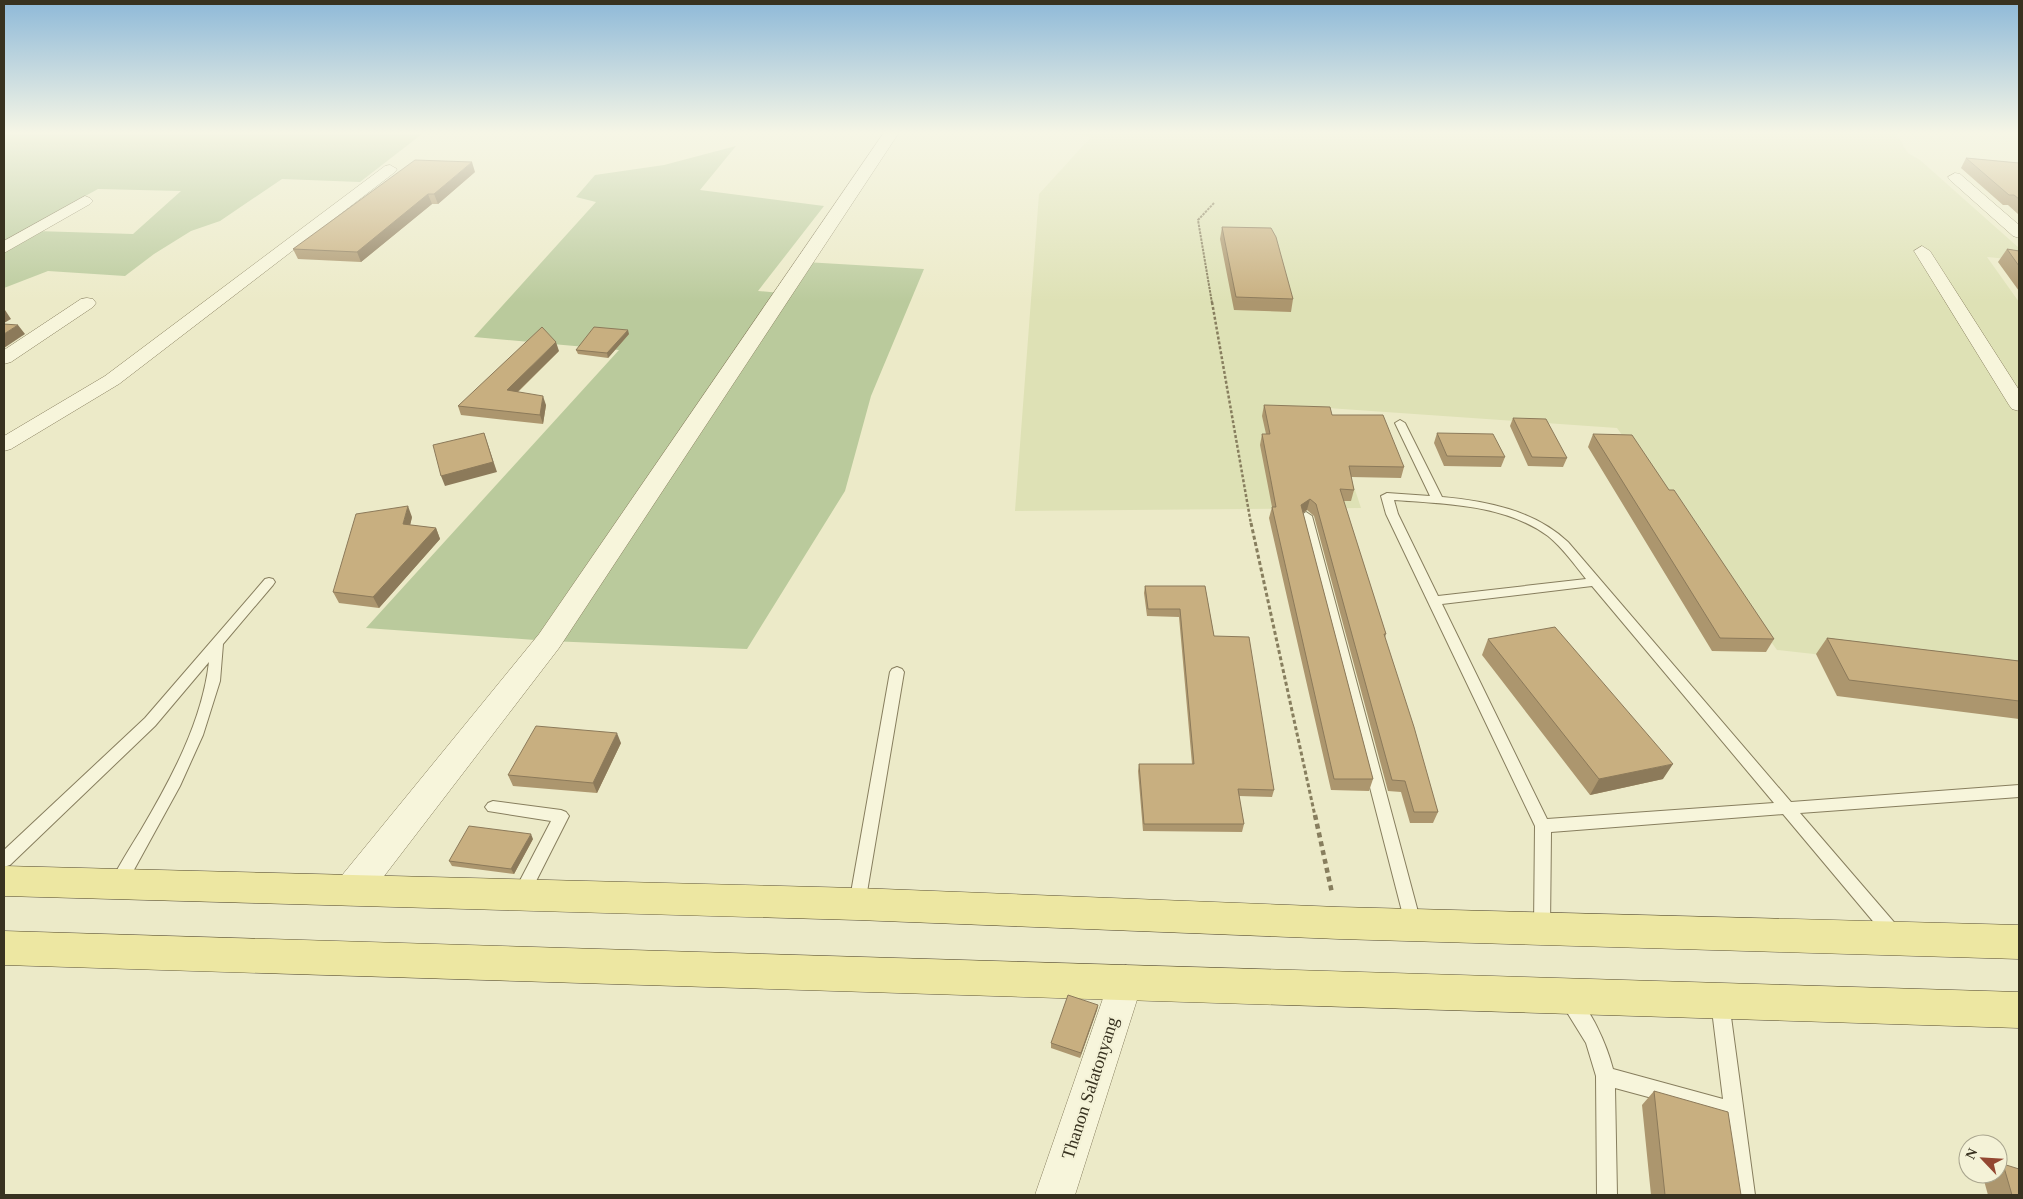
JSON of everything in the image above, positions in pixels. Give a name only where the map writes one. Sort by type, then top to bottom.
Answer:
[{"type":"main road","points":[[4,881],[857,904],[1339,922],[2019,942]]},
{"type":"main road","points":[[4,948],[833,974],[1126,981],[2019,1010]]},
{"type":"street","points":[[4,446],[112,380],[362,190]]},
{"type":"street","points":[[352,890],[549,641],[852,190]]},
{"type":"street","points":[[1971,190],[2019,233]]},
{"type":"street","points":[[4,248],[85,201]]},
{"type":"street","points":[[1922,251],[2019,405]]},
{"type":"street","points":[[4,358],[87,303]]},
{"type":"street","name":"Thanon Salatonyang","points":[[1055,1195],[1126,981]]},
{"type":"lane","points":[[1400,423],[1438,501]]},
{"type":"lane","points":[[1542,927],[1543,826],[1392,514],[1386,496],[1438,501],[1498,511],[1526,519],[1552,535],[1596,582],[1897,938]]},
{"type":"lane","points":[[1306,516],[1412,923]]},
{"type":"lane","points":[[4,860],[150,722],[270,582]]},
{"type":"lane","points":[[1434,601],[1596,582]]},
{"type":"lane","points":[[117,884],[171,792],[199,727],[213,680],[217,643]]},
{"type":"lane","points":[[857,904],[897,672]]},
{"type":"lane","points":[[1543,826],[2019,791]]},
{"type":"lane","points":[[493,807],[561,816],[520,896]]},
{"type":"lane","points":[[1565,995],[1590,1030],[1602,1058],[1605,1076],[1607,1195]]},
{"type":"lane","points":[[1719,1000],[1745,1195]]},
{"type":"lane","points":[[1605,1076],[1734,1111]]},
{"type":"path","points":[[1214,203],[1198,220],[1248,509],[1339,922]]},
{"type":"green space","points":[[4,190],[96,190],[4,241]]},
{"type":"green space","points":[[138,190],[266,190],[220,221],[191,231],[154,254],[125,276],[48,271],[4,288],[4,250],[36,231],[133,234],[181,191]]},
{"type":"green space","points":[[582,190],[700,190],[824,206],[758,291],[781,293],[805,262],[924,269],[871,396],[845,491],[747,649],[549,641],[366,628],[619,350],[474,337],[596,202],[576,197]]},
{"type":"green space","points":[[1043,190],[1954,190],[2019,248],[2019,260],[1987,257],[2019,302],[2019,677],[1777,650],[1617,428],[1328,408],[1361,508],[1015,511],[1039,194]]},
{"type":"building","points":[[374,190],[439,190],[434,194],[428,194],[357,252],[293,249]]},
{"type":"building","points":[[2003,190],[2019,190],[2019,199],[2014,195],[2009,195]]},
{"type":"building","points":[[1222,227],[1271,228],[1276,237],[1293,299],[1236,297]]},
{"type":"building","points":[[2007,249],[2019,251],[2019,266]]},
{"type":"building","points":[[4,324],[18,325],[4,334]]},
{"type":"building","points":[[542,327],[556,342],[507,390],[543,396],[540,415],[458,406]]},
{"type":"building","points":[[594,327],[628,330],[607,353],[576,350]]},
{"type":"building","points":[[1264,405],[1330,407],[1332,415],[1383,415],[1404,467],[1349,466],[1354,490],[1340,489],[1386,634],[1384,634],[1414,727],[1438,812],[1414,812],[1405,781],[1392,780],[1316,504],[1310,499],[1301,505],[1373,779],[1334,779],[1272,507],[1276,507],[1262,434],[1270,434]]},
{"type":"building","points":[[1513,418],[1546,419],[1567,458],[1532,457]]},
{"type":"building","points":[[484,433],[493,462],[441,476],[433,445]]},
{"type":"building","points":[[1437,433],[1493,434],[1505,457],[1447,456]]},
{"type":"building","points":[[1593,434],[1632,435],[1669,490],[1674,490],[1774,639],[1720,638]]},
{"type":"building","points":[[408,506],[403,524],[436,528],[373,597],[333,592],[356,514]]},
{"type":"building","points":[[1145,586],[1205,586],[1214,636],[1249,637],[1274,790],[1238,789],[1244,824],[1144,824],[1139,764],[1194,764],[1180,609],[1148,609]]},
{"type":"building","points":[[1555,627],[1673,764],[1599,779],[1488,639]]},
{"type":"building","points":[[1827,638],[2019,661],[2019,701],[1849,680]]},
{"type":"building","points":[[536,726],[617,733],[593,783],[508,775]]},
{"type":"building","points":[[469,826],[531,834],[511,869],[449,861]]},
{"type":"building","points":[[1068,995],[1098,1005],[1081,1053],[1051,1043]]},
{"type":"building","points":[[1654,1091],[1728,1112],[1741,1195],[1665,1195]]},
{"type":"building","points":[[2008,1166],[2019,1169],[2019,1195],[2012,1195],[2008,1181]]}]
